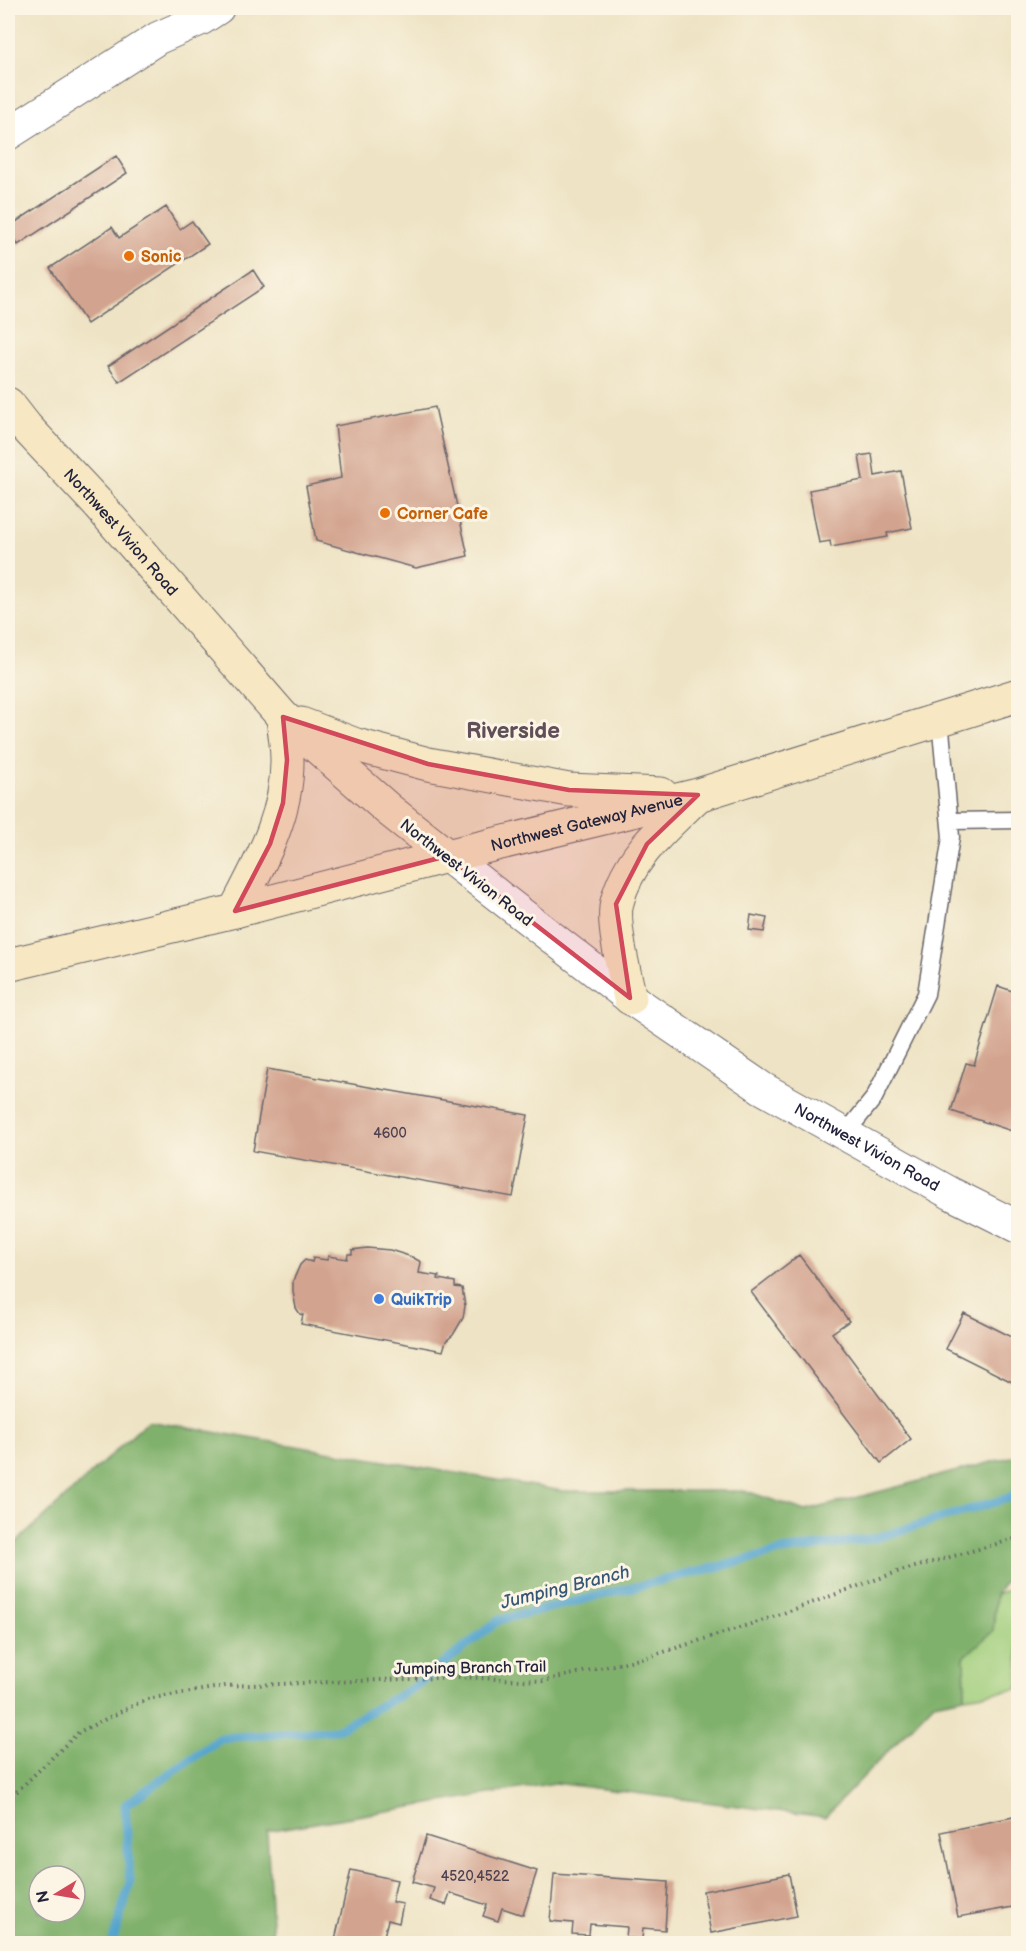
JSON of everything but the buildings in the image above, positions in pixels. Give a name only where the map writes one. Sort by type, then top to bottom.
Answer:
[{"type":"main road","name":"Northwest Vivion Road","points":[[8,404],[26,428],[150,564],[283,717],[389,810],[447,856]]},
{"type":"main road","name":"Northwest Gateway Avenue","points":[[8,965],[235,911],[447,856],[698,795],[1018,695]]},
{"type":"main road","points":[[235,911],[270,844],[283,803],[287,760],[283,717],[356,745],[428,764],[569,790],[698,795]]},
{"type":"main road","points":[[630,998],[618,940],[616,904],[628,872],[647,844],[698,795]]},
{"type":"street","points":[[8,134],[158,38],[201,19],[218,8]]},
{"type":"street","name":"Northwest Vivion Road","points":[[447,856],[630,998],[762,1088],[952,1194],[1018,1227]]},
{"type":"lane","points":[[846,1133],[874,1098],[926,994],[951,837],[940,720]]},
{"type":"lane","points":[[950,821],[1018,820]]},
{"type":"path","name":"Jumping Branch Trail","points":[[8,1800],[79,1732],[147,1699],[226,1686],[459,1677],[543,1681],[648,1656],[770,1618],[897,1572],[1018,1538]]},
{"type":"highlighted area","points":[[283,717],[428,764],[569,790],[698,795],[647,844],[616,904],[630,998],[447,856],[235,911],[270,844],[283,803],[287,760]]},
{"type":"green space","points":[[148,1421],[563,1491],[746,1491],[806,1511],[1018,1455],[1018,1565],[996,1594],[993,1631],[964,1657],[965,1697],[934,1703],[825,1817],[555,1783],[267,1831],[273,1943],[8,1943],[8,1550]]},
{"type":"green space","points":[[1018,1587],[1018,1689],[965,1697],[964,1657],[993,1631],[996,1594]]},
{"type":"waterway","name":"Jumping Branch","points":[[112,1944],[130,1883],[125,1805],[221,1738],[336,1730],[413,1688],[499,1620],[782,1551],[876,1538],[1018,1495]]},
{"type":"place","name":"Sonic","points":[[129,256]]},
{"type":"place","name":"Corner Cafe","points":[[385,513]]},
{"type":"place","name":"QuikTrip","points":[[379,1299]]},
{"type":"district","name":"Riverside","points":[[513,730]]}]
